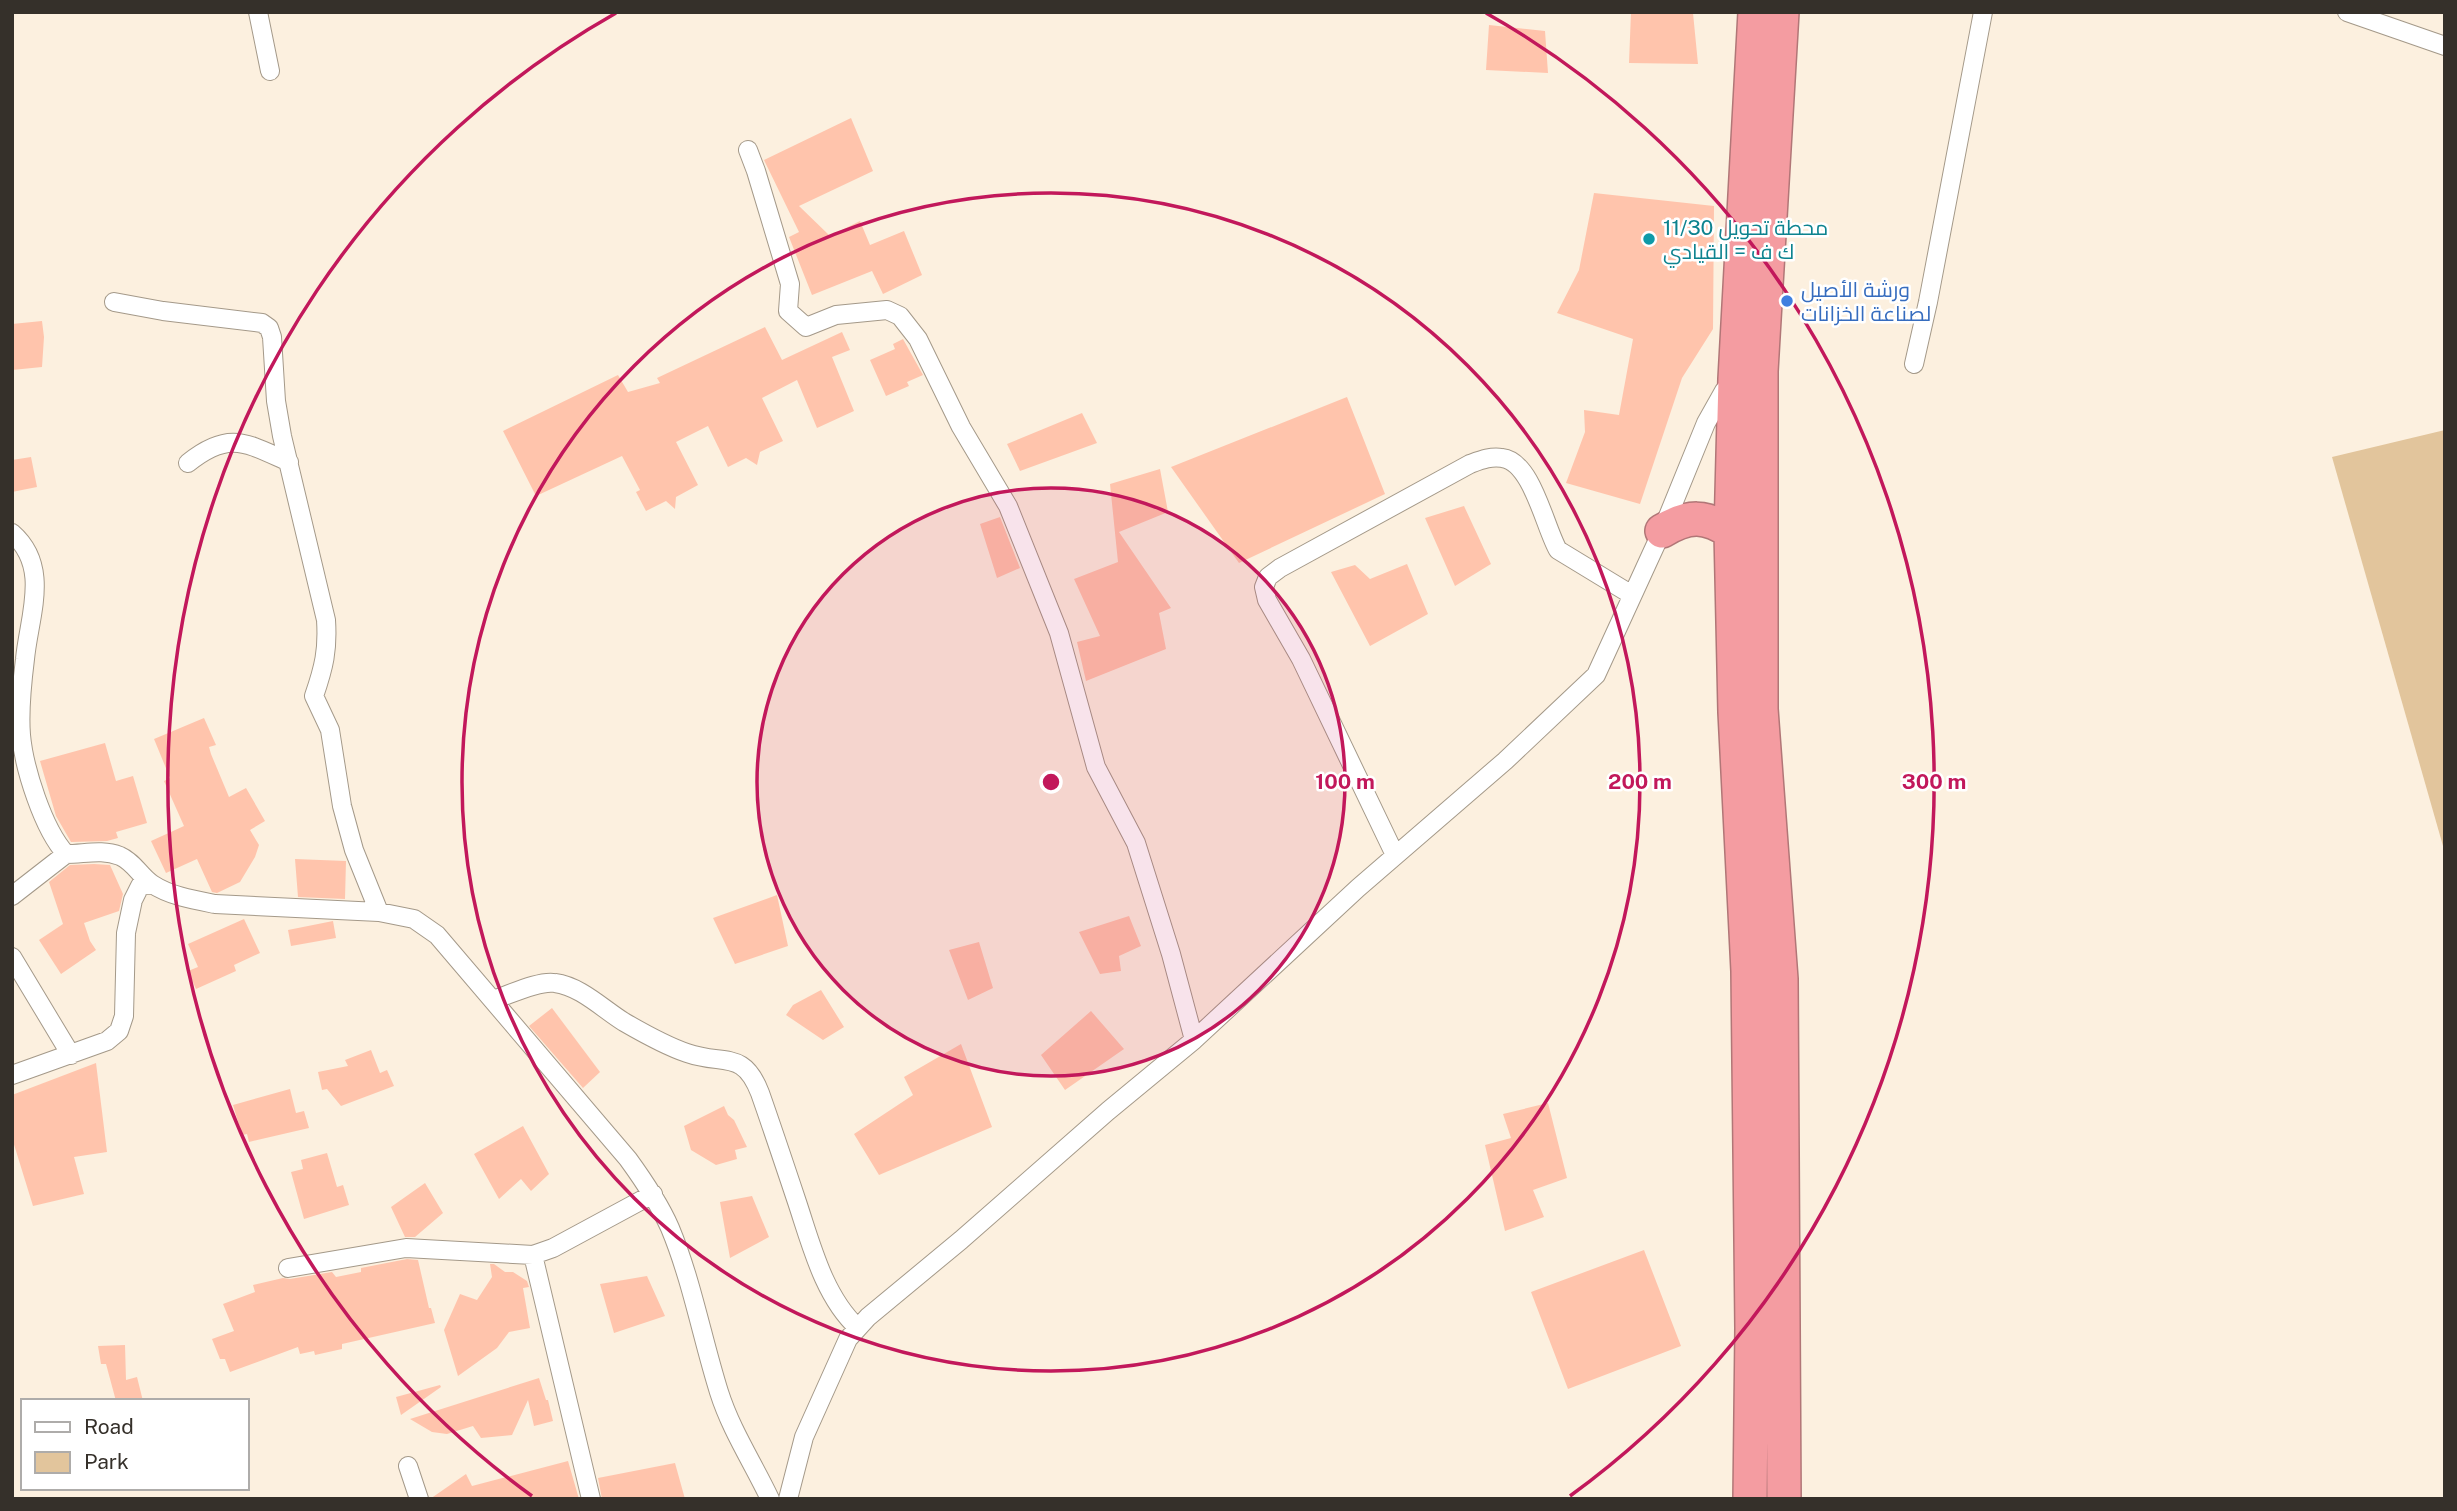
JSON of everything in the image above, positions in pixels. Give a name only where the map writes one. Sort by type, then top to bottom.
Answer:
[{"type":"highway","points":[[1755,12],[1748,375],[1761,709],[1781,979],[1784,1499]]},
{"type":"highway","points":[[1750,1499],[1752,1314],[1748,971],[1735,712],[1731,532],[1782,12]]},
{"type":"highway","points":[[1662,531],[1678,522],[1697,519],[1716,522],[1731,532]]},
{"type":"street","points":[[258,12],[270,72]]},
{"type":"street","points":[[1914,364],[1983,12]]},
{"type":"street","points":[[2347,12],[2445,46]]},
{"type":"street","points":[[748,150],[790,284],[788,311],[806,327],[836,315],[887,310],[900,316],[918,339],[961,427],[1008,506],[1059,633],[1097,767],[1136,843],[1171,954],[1194,1040]]},
{"type":"street","points":[[114,302],[262,323],[269,328],[282,436],[326,620],[326,663],[314,696],[330,730],[342,806],[354,850],[379,912]]},
{"type":"street","points":[[788,1499],[804,1437],[848,1339],[868,1317],[1194,1040],[1395,855],[1505,761],[1596,675],[1662,531],[1706,423],[1724,391],[1748,375]]},
{"type":"street","points":[[188,463],[204,450],[230,442],[254,447],[289,462]]},
{"type":"street","points":[[1395,855],[1301,659],[1267,600],[1264,587],[1268,577],[1470,464],[1488,458],[1506,458],[1520,469],[1537,498],[1551,538],[1559,550],[1632,595]]},
{"type":"street","points":[[12,533],[33,564],[36,598],[25,659],[21,735],[36,800],[58,845],[66,854]]},
{"type":"street","points":[[12,896],[66,854],[100,851],[121,857],[135,866],[152,884],[190,899],[215,904],[379,912],[414,919],[437,935],[628,1159],[653,1194],[670,1228],[702,1324],[720,1394],[769,1499]]},
{"type":"street","points":[[12,1075],[107,1041],[119,1031],[124,1016],[128,922],[133,900],[140,886],[152,884]]},
{"type":"street","points":[[12,957],[71,1055]]},
{"type":"street","points":[[493,1000],[553,982],[571,987],[627,1023],[687,1053],[738,1063],[748,1069],[754,1077],[809,1239],[832,1296],[846,1318],[858,1328]]},
{"type":"street","points":[[288,1268],[406,1248],[533,1255],[554,1248],[653,1194]]},
{"type":"street","points":[[533,1255],[591,1499]]},
{"type":"street","points":[[408,1466],[419,1499]]},
{"type":"green space","points":[[2445,430],[2445,853],[2332,457]]},
{"type":"building","points":[[1631,12],[1693,13],[1698,64],[1629,63]]},
{"type":"building","points":[[1489,25],[1545,31],[1548,73],[1486,70]]},
{"type":"building","points":[[851,118],[873,171],[799,206],[830,236],[860,221],[870,245],[904,231],[922,275],[883,294],[872,271],[812,295],[789,237],[799,232],[764,160]]},
{"type":"building","points":[[1594,193],[1714,206],[1713,329],[1682,378],[1640,504],[1566,483],[1585,432],[1584,410],[1619,415],[1633,339],[1557,313],[1579,270]]},
{"type":"building","points":[[42,321],[42,367],[12,370],[12,324]]},
{"type":"building","points":[[765,327],[782,360],[842,332],[850,350],[832,357],[854,411],[817,428],[797,380],[762,398],[783,441],[760,452],[757,465],[746,458],[728,467],[708,426],[676,442],[698,485],[676,497],[675,509],[666,501],[646,511],[636,492],[640,490],[622,456],[536,496],[503,431],[618,375],[628,392],[660,383],[657,378]]},
{"type":"building","points":[[903,339],[923,375],[907,382],[909,386],[886,396],[870,360],[895,349],[893,344]]},
{"type":"building","points":[[1347,397],[1385,494],[1239,563],[1171,467]]},
{"type":"building","points":[[1082,413],[1097,443],[1020,471],[1007,444]]},
{"type":"building","points":[[31,457],[37,487],[12,492],[12,460]]},
{"type":"building","points":[[1160,469],[1168,512],[1119,532],[1171,608],[1159,613],[1166,649],[1086,681],[1077,642],[1100,636],[1074,579],[1118,562],[1110,484]]},
{"type":"building","points":[[1464,506],[1491,564],[1455,586],[1425,518]]},
{"type":"building","points":[[1000,517],[1020,568],[997,578],[980,524]]},
{"type":"building","points":[[1407,564],[1428,614],[1370,646],[1331,572],[1355,565],[1370,579]]},
{"type":"building","points":[[204,718],[216,745],[209,747],[211,754],[229,797],[246,788],[265,821],[250,830],[259,845],[240,882],[217,893],[212,892],[197,859],[166,873],[151,841],[184,826],[164,781],[170,778],[154,739]]},
{"type":"building","points":[[105,743],[116,781],[133,776],[147,823],[116,832],[118,838],[107,841],[71,842],[56,816],[40,761]]},
{"type":"building","points":[[295,859],[346,861],[345,899],[298,897]]},
{"type":"building","points":[[70,865],[110,865],[123,894],[119,911],[84,923],[96,950],[61,974],[39,940],[63,924],[49,882]]},
{"type":"building","points":[[777,895],[788,946],[735,964],[713,918]]},
{"type":"building","points":[[1129,916],[1141,946],[1119,956],[1121,971],[1100,974],[1079,932]]},
{"type":"building","points":[[244,919],[260,953],[234,965],[236,971],[196,989],[188,971],[198,967],[188,944]]},
{"type":"building","points":[[333,921],[336,938],[291,946],[288,930]]},
{"type":"building","points":[[979,942],[993,988],[968,1000],[949,950]]},
{"type":"building","points":[[821,990],[844,1027],[823,1040],[786,1015],[793,1005]]},
{"type":"building","points":[[552,1008],[600,1072],[583,1088],[529,1026]]},
{"type":"building","points":[[1091,1011],[1124,1049],[1065,1090],[1041,1055]]},
{"type":"building","points":[[961,1044],[992,1127],[879,1175],[854,1134],[913,1095],[904,1077]]},
{"type":"building","points":[[371,1050],[380,1073],[387,1070],[394,1086],[341,1106],[327,1089],[322,1090],[318,1072],[348,1066],[345,1060]]},
{"type":"building","points":[[96,1063],[107,1152],[74,1157],[84,1194],[33,1206],[12,1138],[12,1095]]},
{"type":"building","points":[[290,1089],[296,1113],[304,1111],[309,1128],[249,1142],[247,1134],[242,1135],[233,1105]]},
{"type":"building","points":[[1548,1103],[1567,1178],[1533,1190],[1544,1217],[1505,1231],[1485,1145],[1511,1138],[1503,1114]]},
{"type":"building","points":[[724,1106],[747,1147],[735,1150],[737,1159],[716,1165],[691,1150],[684,1126]]},
{"type":"building","points":[[523,1126],[549,1174],[531,1191],[521,1179],[499,1199],[474,1154]]},
{"type":"building","points":[[327,1153],[337,1187],[343,1185],[349,1205],[304,1219],[291,1172],[303,1169],[301,1160]]},
{"type":"building","points":[[425,1183],[443,1213],[415,1237],[405,1237],[391,1207]]},
{"type":"building","points":[[752,1196],[769,1237],[730,1258],[720,1202]]},
{"type":"building","points":[[1644,1250],[1681,1346],[1568,1389],[1531,1292]]},
{"type":"building","points":[[407,1259],[418,1260],[435,1323],[342,1344],[342,1349],[315,1355],[314,1351],[300,1354],[298,1347],[230,1372],[225,1359],[220,1359],[212,1339],[234,1331],[223,1304],[255,1292],[253,1285],[332,1272],[336,1277],[361,1272],[361,1268]]},
{"type":"building","points":[[490,1264],[505,1272],[513,1272],[527,1281],[529,1287],[523,1288],[530,1328],[509,1332],[497,1348],[458,1376],[444,1330],[460,1294],[477,1300],[492,1277]]},
{"type":"building","points":[[647,1276],[665,1316],[614,1333],[600,1284]]},
{"type":"building","points":[[125,1345],[126,1380],[137,1377],[142,1399],[115,1399],[106,1364],[101,1364],[98,1346]]},
{"type":"building","points":[[539,1378],[553,1421],[534,1426],[528,1400],[512,1435],[481,1438],[473,1426],[447,1434],[432,1432],[410,1419]]},
{"type":"building","points":[[440,1385],[441,1387],[401,1415],[396,1397]]},
{"type":"building","points":[[568,1461],[579,1499],[430,1499],[466,1474],[472,1486]]},
{"type":"building","points":[[675,1463],[685,1499],[602,1499],[598,1478]]},
{"type":"place","name":"محطة تحويل 11/30 ك ف = القيادي","points":[[1649,239]]},
{"type":"place","name":"ورشة الأصيل لصناعة الخزانات","points":[[1787,301]]}]
